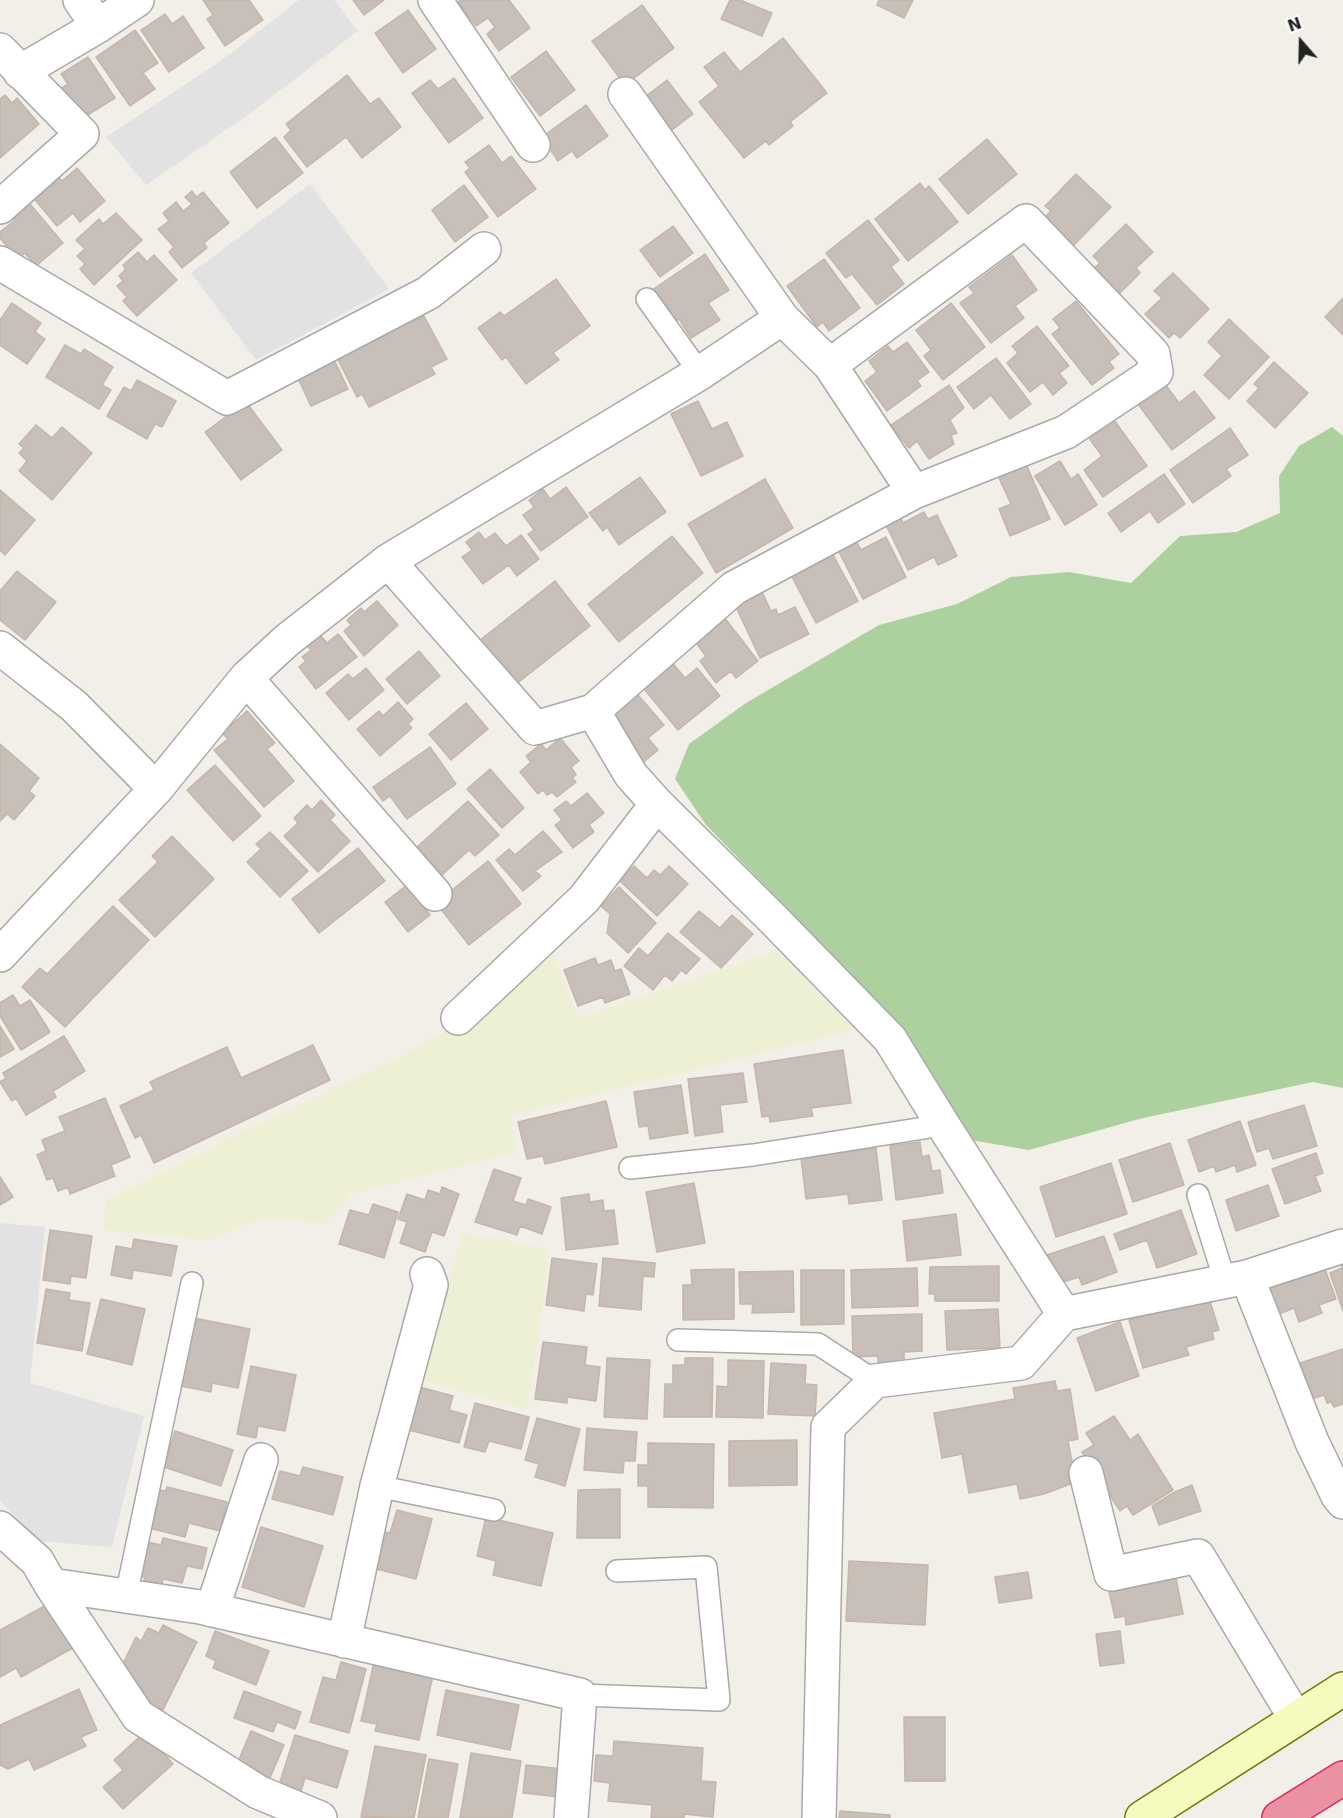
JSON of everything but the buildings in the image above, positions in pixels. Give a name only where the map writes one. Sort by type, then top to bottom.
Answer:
[{"type":"highway","points":[[1279,1818],[1343,1778]]},
{"type":"street","points":[[0,207],[82,134],[10,61],[89,13],[137,0]]},
{"type":"street","points":[[435,0],[533,145]]},
{"type":"street","points":[[625,94],[782,318],[830,365],[914,492]]},
{"type":"street","points":[[388,561],[535,728],[594,711],[734,588],[914,492],[1066,432],[1156,372],[1153,354],[1026,221],[830,365]]},
{"type":"street","points":[[0,263],[227,398],[428,293],[484,249]]},
{"type":"street","points":[[0,956],[156,789],[246,678],[286,641],[388,561],[700,373],[782,318]]},
{"type":"street","points":[[0,648],[74,706],[156,789]]},
{"type":"street","points":[[246,678],[435,894]]},
{"type":"street","points":[[594,711],[631,775],[657,804],[890,1039],[1064,1314]]},
{"type":"street","points":[[458,1018],[584,899],[657,804]]},
{"type":"street","points":[[819,1818],[828,1427],[875,1381],[1021,1363],[1064,1314],[1236,1279],[1343,1246]]},
{"type":"street","points":[[344,1641],[377,1486],[431,1285],[427,1274]]},
{"type":"street","points":[[1236,1279],[1312,1442],[1343,1502]]},
{"type":"street","points":[[212,1610],[261,1460]]},
{"type":"street","points":[[1086,1473],[1111,1574],[1198,1556],[1296,1719]]},
{"type":"street","points":[[0,1528],[37,1561],[138,1716],[258,1792],[320,1818]]},
{"type":"street","points":[[51,1585],[212,1610],[580,1695],[571,1818]]},
{"type":"street","points":[[1142,1818],[1343,1689]]},
{"type":"lane","points":[[647,299],[700,373]]},
{"type":"lane","points":[[630,1168],[753,1155],[943,1125]]},
{"type":"lane","points":[[1198,1195],[1236,1279]]},
{"type":"lane","points":[[126,1596],[192,1283]]},
{"type":"lane","points":[[678,1340],[818,1344],[875,1381]]},
{"type":"lane","points":[[377,1486],[494,1510]]},
{"type":"lane","points":[[580,1695],[719,1700],[706,1567],[617,1571]]},
{"type":"green space","points":[[1332,427],[1343,436],[1343,1088],[1313,1082],[1139,1119],[1029,1150],[971,1140],[897,1022],[706,825],[675,779],[689,744],[746,703],[879,625],[957,604],[1011,577],[1069,572],[1131,583],[1180,536],[1236,532],[1280,513],[1279,476],[1299,446]]},
{"type":"green space","points":[[552,950],[578,1018],[778,950],[854,1030],[509,1116],[517,1152],[351,1194],[327,1223],[260,1219],[209,1240],[104,1230],[106,1200],[249,1128],[394,1060],[450,1029],[463,1034]]},
{"type":"green space","points":[[462,1233],[550,1249],[528,1409],[422,1381]]},
{"type":"shaded area","points":[[299,0],[334,0],[358,31],[245,117],[146,185],[106,137],[218,63]]},
{"type":"shaded area","points":[[310,184],[389,289],[256,360],[191,273]]},
{"type":"shaded area","points":[[0,1223],[45,1227],[30,1383],[144,1416],[112,1547],[38,1541],[0,1500]]}]
